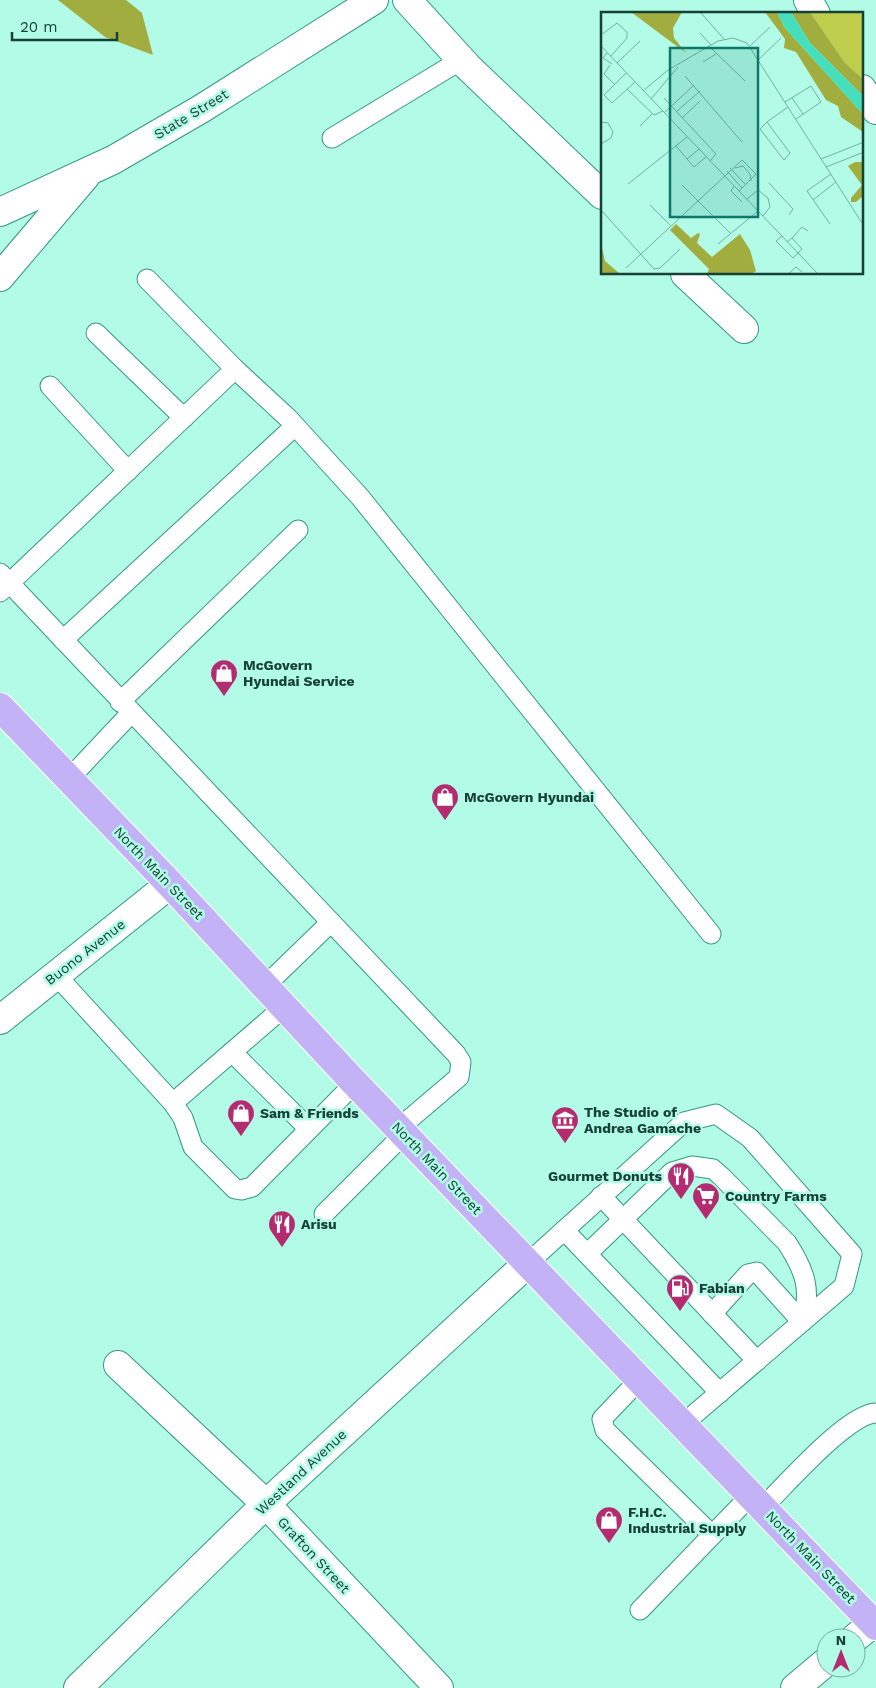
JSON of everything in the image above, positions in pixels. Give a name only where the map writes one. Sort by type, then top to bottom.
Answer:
[{"type":"highway","name":"North Main Street","points":[[0,707],[68,780],[170,884],[355,1083],[757,1501],[868,1629]]},
{"type":"street","name":"State Street","points":[[0,212],[113,160],[201,109],[374,0]]},
{"type":"street","points":[[408,0],[461,60],[601,194]]},
{"type":"street","points":[[808,0],[815,12]]},
{"type":"street","points":[[864,91],[876,110]]},
{"type":"street","points":[[0,277],[91,170]]},
{"type":"street","points":[[686,275],[744,329]]},
{"type":"street","name":"Buono Avenue","points":[[0,1020],[170,884]]},
{"type":"street","name":"Westland Avenue","points":[[78,1688],[266,1504],[529,1262]]},
{"type":"street","name":"Grafton Street","points":[[118,1365],[266,1504],[439,1688]]},
{"type":"street","points":[[795,1688],[816,1670]]},
{"type":"lane","points":[[332,138],[461,60]]},
{"type":"lane","points":[[147,279],[235,369],[295,426],[360,497],[711,934]]},
{"type":"lane","points":[[96,333],[184,418]]},
{"type":"lane","points":[[235,369],[128,471],[3,583],[63,640],[456,1054],[461,1062],[459,1077],[401,1131],[324,1214]]},
{"type":"lane","points":[[50,386],[128,471]]},
{"type":"lane","points":[[63,640],[295,426]]},
{"type":"lane","points":[[68,780],[126,707],[298,530]]},
{"type":"lane","points":[[265,986],[331,922]]},
{"type":"lane","points":[[56,975],[173,1103],[183,1118],[193,1148],[235,1189],[240,1190],[252,1187],[355,1083]]},
{"type":"lane","points":[[173,1103],[284,1007]]},
{"type":"lane","points":[[232,1052],[309,1130]]},
{"type":"lane","points":[[529,1262],[684,1122],[716,1114],[750,1138],[852,1254],[844,1286],[683,1424]]},
{"type":"lane","points":[[587,1254],[672,1172],[692,1166],[713,1169],[787,1243],[803,1271],[807,1287],[808,1316]]},
{"type":"lane","points":[[601,1196],[757,1361]]},
{"type":"lane","points":[[564,1230],[720,1392]]},
{"type":"lane","points":[[712,1314],[748,1274],[756,1272],[761,1274],[808,1316]]},
{"type":"lane","points":[[640,1379],[602,1419],[602,1424],[605,1430],[712,1535]]},
{"type":"lane","points":[[640,1610],[712,1535],[757,1501],[842,1430],[864,1415],[876,1413]]},
{"type":"green space","points":[[58,0],[126,0],[142,13],[153,55],[105,37]]},
{"type":"place","name":"McGovern Hyundai Service","points":[[224,697]]},
{"type":"place","name":"McGovern Hyundai","points":[[445,821]]},
{"type":"place","name":"Sam & Friends","points":[[241,1137]]},
{"type":"place","name":"The Studio of Andrea Gamache","points":[[565,1144]]},
{"type":"place","name":"Gourmet Donuts","points":[[681,1200]]},
{"type":"place","name":"Country Farms","points":[[706,1220]]},
{"type":"place","name":"Arisu","points":[[282,1248]]},
{"type":"place","name":"Fabian","points":[[680,1312]]},
{"type":"place","name":"F.H.C. Industrial Supply","points":[[609,1544]]}]
